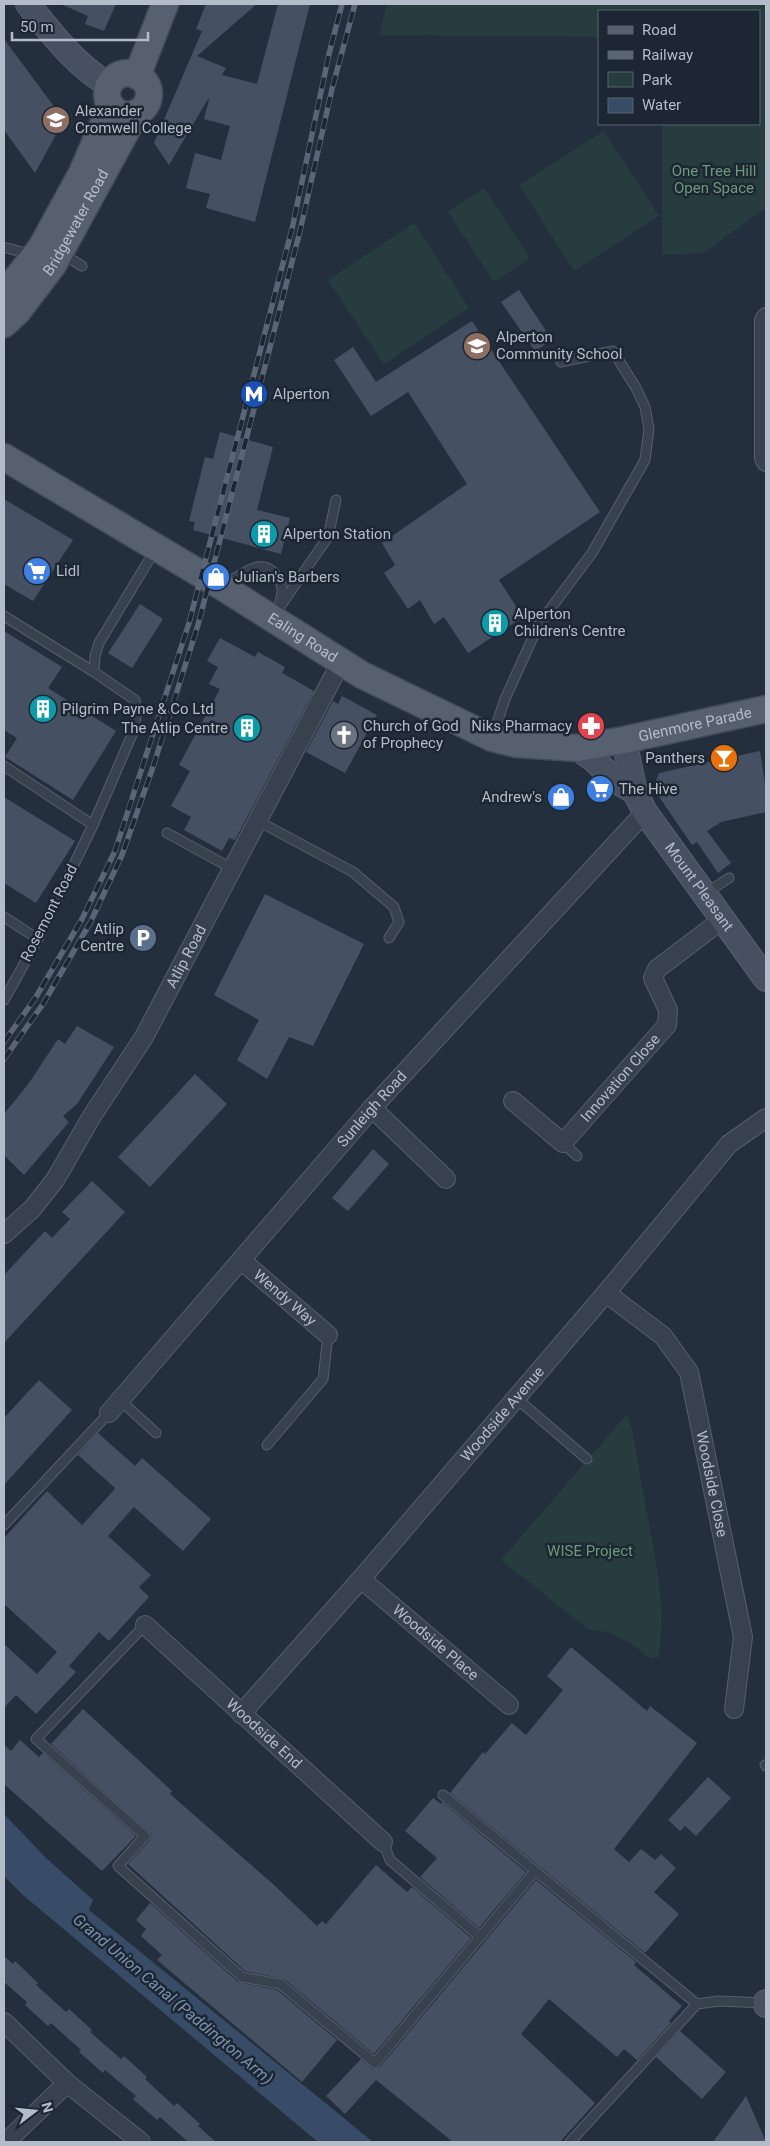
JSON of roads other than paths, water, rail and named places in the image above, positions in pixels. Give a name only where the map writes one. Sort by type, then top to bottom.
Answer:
[{"type":"main road","points":[[138,76],[165,4]]},
{"type":"main road","points":[[127,73],[138,76],[146,83],[149,97],[142,110],[136,113],[121,114],[110,96],[120,75],[127,73]]},
{"type":"main road","name":"Bridgewater Road","points":[[4,294],[50,258],[110,96]]},
{"type":"main road","name":"Bridgewater Road","points":[[4,324],[18,311],[136,113]]},
{"type":"main road","name":"Ealing Road","points":[[4,457],[221,586],[362,675],[492,738],[516,744],[577,748],[624,740]]},
{"type":"main road","name":"Glenmore Parade","points":[[624,740],[766,709]]},
{"type":"street","points":[[28,4],[54,37],[110,96]]},
{"type":"street","points":[[766,317],[764,320],[764,458],[766,462]]},
{"type":"street","name":"Atlip Road","points":[[4,1234],[32,1209],[55,1180],[92,1116],[144,1036],[341,662]]},
{"type":"street","name":"Mount Pleasant","points":[[624,740],[640,802]]},
{"type":"street","name":"Mount Pleasant","points":[[577,748],[594,760],[640,802],[766,979]]},
{"type":"street","name":"Sunleigh Road","points":[[114,1406],[640,802]]},
{"type":"street","name":"Innovation Close","points":[[563,1143],[667,1025],[668,1010],[654,978],[657,969],[723,919]]},
{"type":"street","points":[[513,1101],[563,1143]]},
{"type":"street","points":[[372,1108],[446,1179]]},
{"type":"street","name":"Woodside Avenue","points":[[240,1714],[361,1579],[606,1294],[729,1144],[766,1118]]},
{"type":"street","name":"Wendy Way","points":[[241,1260],[328,1335]]},
{"type":"street","name":"Woodside Close","points":[[606,1294],[664,1336],[689,1372],[743,1637],[734,1709]]},
{"type":"street","name":"Woodside Place","points":[[361,1579],[509,1705]]},
{"type":"street","name":"Woodside End","points":[[144,1625],[383,1842]]},
{"type":"street","points":[[4,2022],[67,2083],[141,2142]]},
{"type":"street","points":[[6,2142],[67,2083]]},
{"type":"lane","points":[[6,248],[82,266]]},
{"type":"lane","points":[[492,738],[505,699],[540,624],[592,553],[645,460],[649,429],[645,406],[613,351],[561,362]]},
{"type":"lane","points":[[272,619],[328,537],[336,500]]},
{"type":"lane","points":[[94,672],[95,656],[99,643],[156,548]]},
{"type":"lane","points":[[221,586],[252,567],[263,566],[276,573],[282,584],[283,593],[272,619]]},
{"type":"lane","name":"Rosemont Road","points":[[4,616],[126,692],[135,700],[137,710],[134,730],[93,825],[38,939],[4,1000]]},
{"type":"lane","points":[[4,766],[93,825]]},
{"type":"lane","points":[[258,821],[353,872],[394,907],[399,922],[388,938]]},
{"type":"lane","points":[[167,833],[233,868]]},
{"type":"lane","points":[[705,894],[729,878]]},
{"type":"lane","points":[[4,917],[38,939]]},
{"type":"lane","points":[[563,1143],[577,1156]]},
{"type":"lane","points":[[267,1445],[323,1379],[328,1335]]},
{"type":"lane","points":[[516,1398],[587,1459]]},
{"type":"lane","points":[[4,1525],[114,1406],[156,1433]]},
{"type":"lane","points":[[144,1625],[36,1739],[145,1836],[118,1866],[242,1977],[280,1984],[375,2063],[536,1871]]},
{"type":"lane","points":[[443,1795],[697,2004]]},
{"type":"lane","points":[[383,1842],[390,1860],[480,1937]]},
{"type":"lane","points":[[570,2142],[697,2004],[719,2001],[766,2003]]},
{"type":"water","name":"Grand Union Canal (Paddington Arm)","points":[[4,1814],[46,1858],[93,1900],[89,1910],[373,2142],[318,2142],[23,1895],[4,1876]]},
{"type":"railway","points":[[4,1042],[36,997],[82,919],[115,851],[189,623],[292,229],[329,54],[342,4]]},
{"type":"railway","points":[[4,1059],[43,1004],[90,923],[122,855],[153,767],[198,625],[300,231],[332,89],[355,4]]},
{"type":"place","name":"Alexander Cromwell College","points":[[56,120]]},
{"type":"place","name":"Alperton Community School","points":[[477,346]]},
{"type":"place","name":"Alperton","points":[[254,394]]},
{"type":"place","name":"Alperton Station","points":[[264,534]]},
{"type":"place","name":"Lidl","points":[[37,571]]},
{"type":"place","name":"Julian's Barbers","points":[[216,577]]},
{"type":"place","name":"Alperton Children's Centre","points":[[495,623]]},
{"type":"place","name":"Pilgrim Payne & Co Ltd","points":[[43,709]]},
{"type":"place","name":"Niks Pharmacy","points":[[591,726]]},
{"type":"place","name":"The Atlip Centre","points":[[247,728]]},
{"type":"place","name":"Church of God of Prophecy","points":[[344,735]]},
{"type":"place","name":"Panthers","points":[[724,758]]},
{"type":"place","name":"The Hive","points":[[600,789]]},
{"type":"place","name":"Andrew's","points":[[561,797]]},
{"type":"place","name":"Atlip Centre","points":[[143,938]]},
{"type":"park label","name":"One Tree Hill Open Space","points":[[714,180]]},
{"type":"park label","name":"WISE Project","points":[[590,1551]]}]
